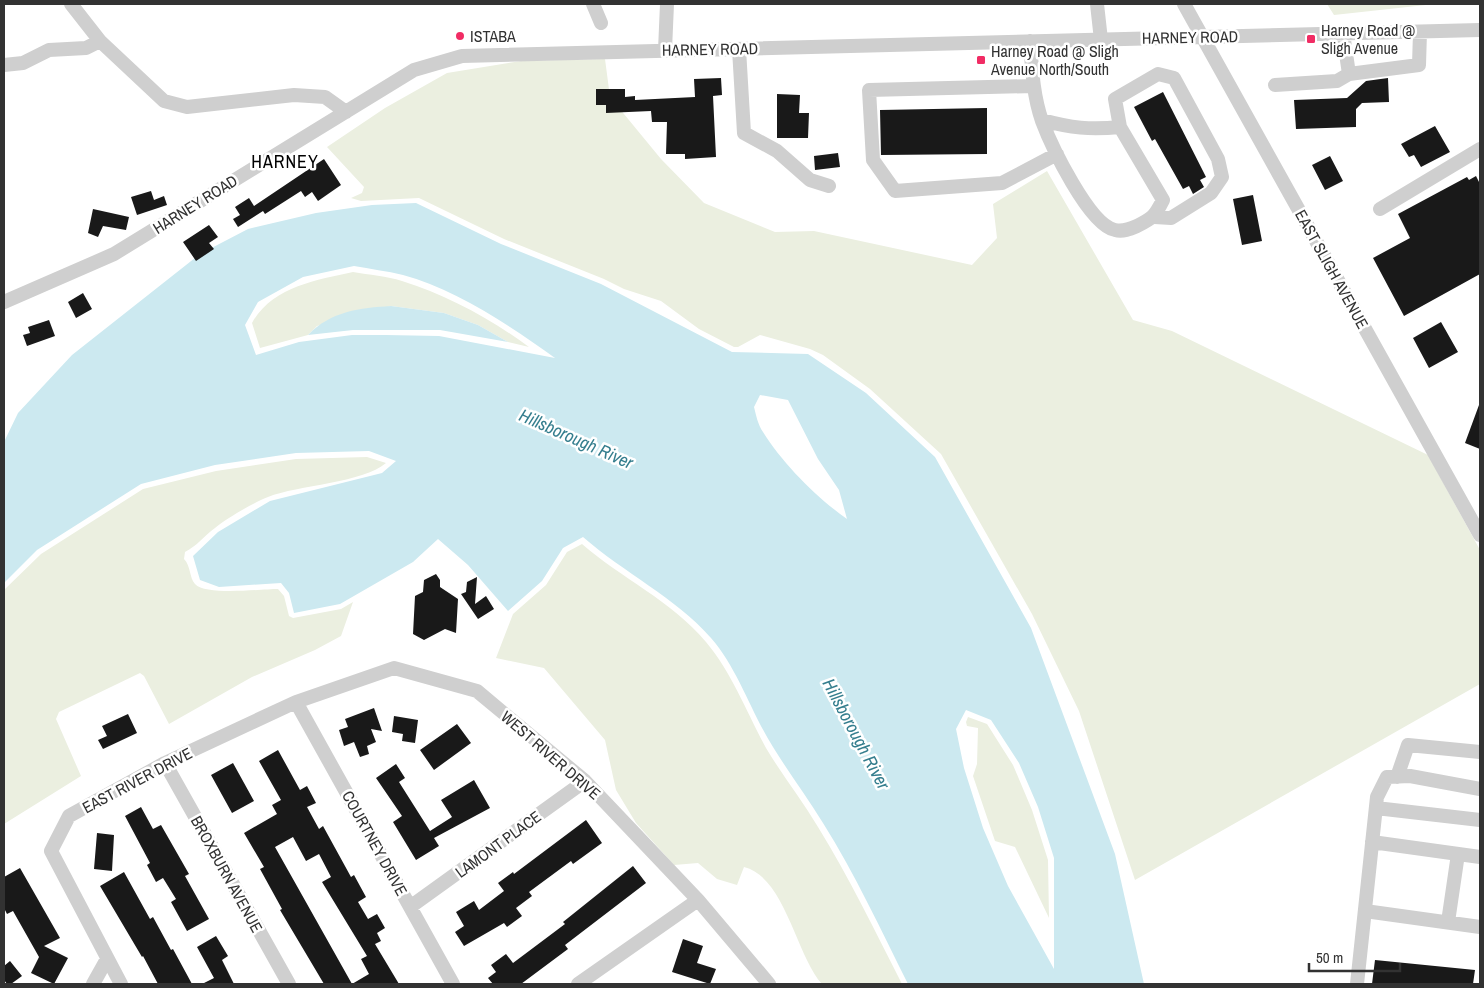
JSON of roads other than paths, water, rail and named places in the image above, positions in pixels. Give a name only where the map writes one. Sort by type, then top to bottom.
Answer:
[{"type":"street","points":[[71,4],[100,41],[164,101],[187,107],[300,95],[325,97],[346,112]]},
{"type":"street","points":[[593,4],[601,23]]},
{"type":"street","points":[[665,50],[667,4]]},
{"type":"street","points":[[1097,4],[1101,40]]},
{"type":"street","name":"EAST SLIGH AVENUE","points":[[1184,4],[1480,535]]},
{"type":"street","name":"HARNEY ROAD","points":[[4,302],[114,254],[414,70],[462,56],[1480,30]]},
{"type":"street","points":[[1275,85],[1337,81],[1349,74],[1419,66],[1420,32]]},
{"type":"street","points":[[1343,33],[1349,74]]},
{"type":"street","points":[[4,65],[23,63],[49,50],[86,48],[100,41]]},
{"type":"street","points":[[1030,41],[1033,86],[1042,120],[1057,154],[1094,217],[1114,230],[1129,230],[1155,217],[1171,218],[1211,193],[1222,177],[1218,159],[1174,78],[1158,74],[1115,99],[1120,127],[1163,200],[1155,217]]},
{"type":"street","points":[[740,49],[744,133],[777,151],[810,180],[829,186]]},
{"type":"street","points":[[1033,86],[869,90],[873,160],[895,191],[1002,183],[1057,154]]},
{"type":"street","points":[[1042,120],[1071,128],[1097,130],[1120,127]]},
{"type":"street","points":[[1380,209],[1480,149]]},
{"type":"street","name":"WEST RIVER DRIVE","points":[[296,702],[394,668],[477,691],[585,781],[698,900],[769,984]]},
{"type":"street","name":"EAST RIVER DRIVE","points":[[121,984],[52,850],[69,816],[165,763],[296,702]]},
{"type":"street","name":"COURTNEY DRIVE","points":[[296,702],[453,984]]},
{"type":"street","points":[[1397,777],[1408,745],[1480,752]]},
{"type":"street","name":"BROXBURN AVENUE","points":[[165,763],[289,984]]},
{"type":"street","points":[[1357,984],[1377,797],[1387,777],[1410,776],[1480,789]]},
{"type":"street","name":"LAMONT PLACE","points":[[410,907],[585,781]]},
{"type":"street","points":[[1376,808],[1480,820]]},
{"type":"street","points":[[1372,842],[1480,857]]},
{"type":"street","points":[[1448,922],[1458,854]]},
{"type":"street","points":[[578,984],[698,900]]},
{"type":"street","points":[[1365,911],[1480,927]]},
{"type":"street","points":[[93,984],[108,959]]},
{"type":"water","name":"Hillsborough River","points":[[416,203],[501,244],[601,284],[732,352],[808,354],[866,393],[935,457],[1031,628],[1115,854],[1144,984],[908,984],[835,842],[765,734],[737,677],[721,650],[697,623],[682,610],[583,537],[563,548],[542,581],[508,611],[468,565],[438,539],[413,562],[340,604],[294,613],[289,593],[281,583],[219,587],[200,580],[193,556],[218,532],[270,501],[382,473],[396,461],[369,451],[296,453],[215,465],[141,484],[37,550],[4,583],[4,442],[18,413],[72,355],[200,254],[248,229],[316,213],[372,205]],"holes":[[[354,266],[403,275],[442,289],[501,321],[555,358],[439,336],[386,335],[352,335],[299,342],[256,355],[245,325],[258,302],[303,277]],[[760,395],[788,400],[818,459],[839,490],[847,519],[812,490],[780,456],[761,429],[754,407]],[[966,710],[991,720],[1019,763],[1038,807],[1054,858],[1054,969],[1008,886],[983,828],[964,768],[956,729]]]},
{"type":"water","points":[[391,306],[444,313],[478,325],[508,342],[440,330],[353,330],[308,335],[326,321],[347,312]]},
{"type":"place","name":"ISTABA","points":[[460,36]]},
{"type":"place","name":"Harney Road @ Sligh Avenue","points":[[1311,39]]},
{"type":"place","name":"Harney Road @ Sligh Avenue North/South","points":[[981,60]]},
{"type":"district","name":"HARNEY","points":[[285,162]]}]
